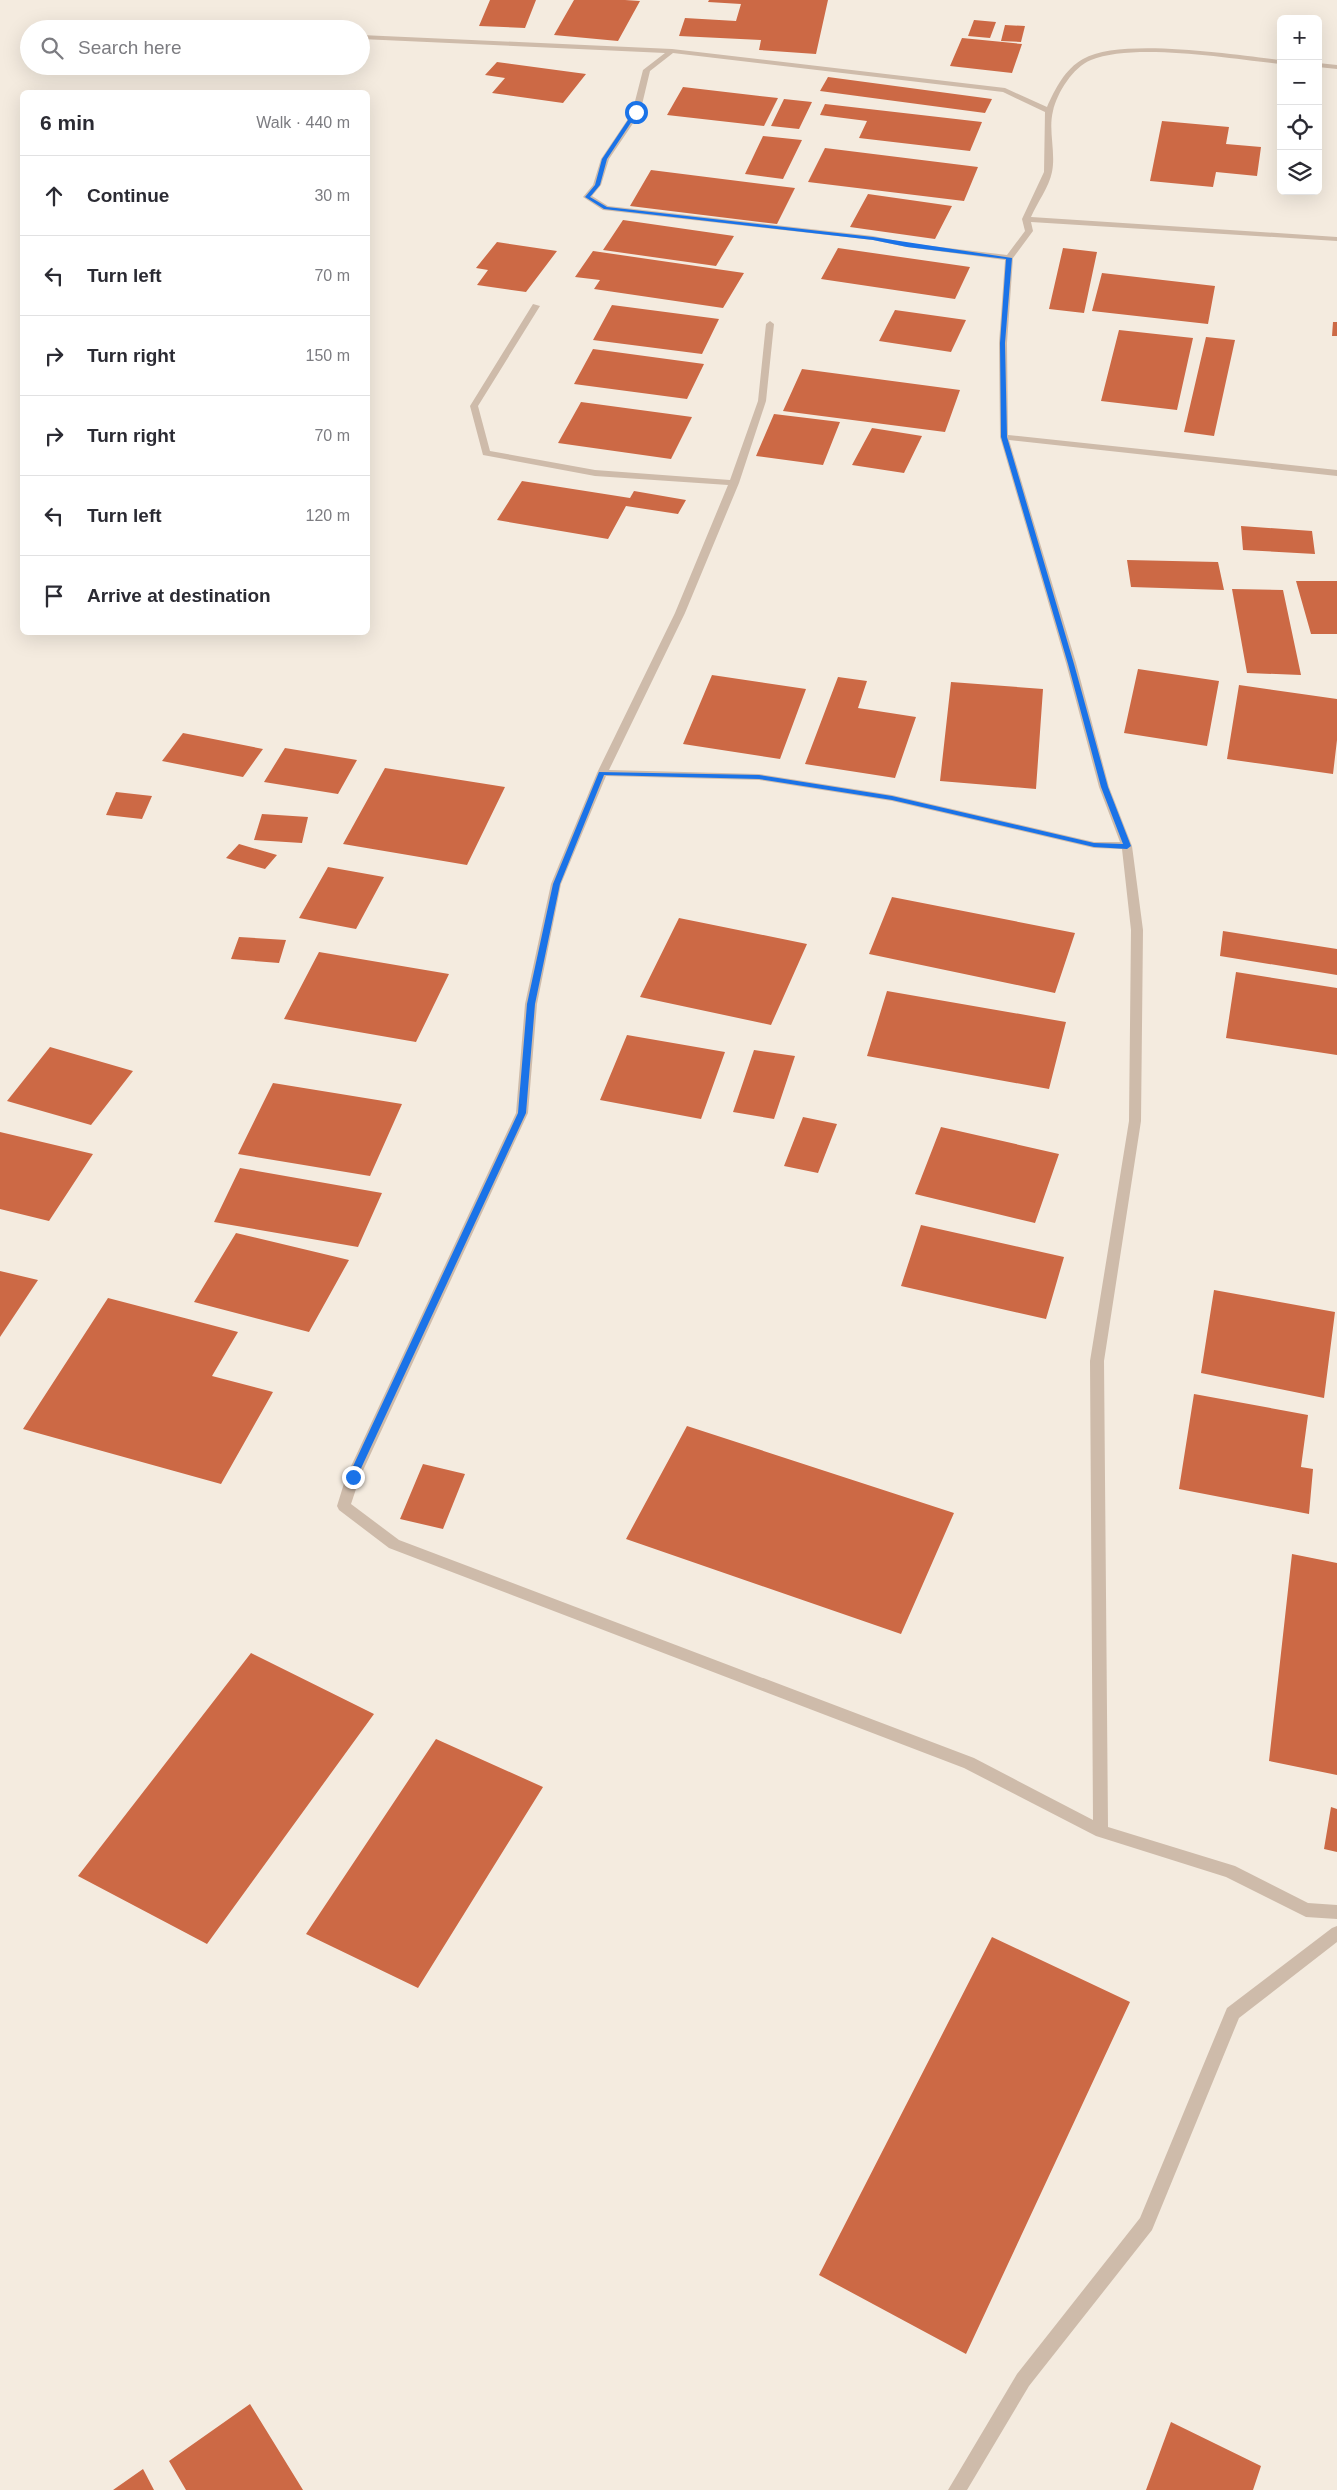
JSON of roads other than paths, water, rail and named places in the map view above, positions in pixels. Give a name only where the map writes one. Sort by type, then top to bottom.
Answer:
[{"type":"street","points":[[370,37],[672,51],[1005,90],[1049,110]]},
{"type":"street","points":[[1101,1831],[1097,1360],[1135,1121],[1137,930],[1127,846],[1104,787],[1071,664],[1004,437],[1002,343],[1009,258],[1029,231],[1026,219],[1048,172],[1049,110],[1063,81],[1087,59],[1123,50],[1277,62]]},
{"type":"street","points":[[672,51],[647,70],[636,112],[605,159],[597,185],[587,197],[600,205],[606,208],[873,238],[907,245],[1009,258]]},
{"type":"street","points":[[1322,65],[1337,67]]},
{"type":"street","points":[[1026,219],[1337,239]]},
{"type":"street","points":[[536,306],[474,406],[486,453],[595,473],[734,484]]},
{"type":"street","points":[[770,324],[762,401],[734,484],[680,613],[602,773],[556,884],[531,1004],[522,1113],[353,1477],[344,1506],[394,1544],[970,1763],[1101,1831],[1230,1871],[1306,1910],[1337,1912]]},
{"type":"street","points":[[1004,437],[1337,473]]},
{"type":"street","points":[[602,773],[759,777],[892,798],[1094,845],[1127,846]]},
{"type":"street","points":[[957,2490],[1022,2380],[1146,2224],[1233,2013],[1337,1933]]}]
